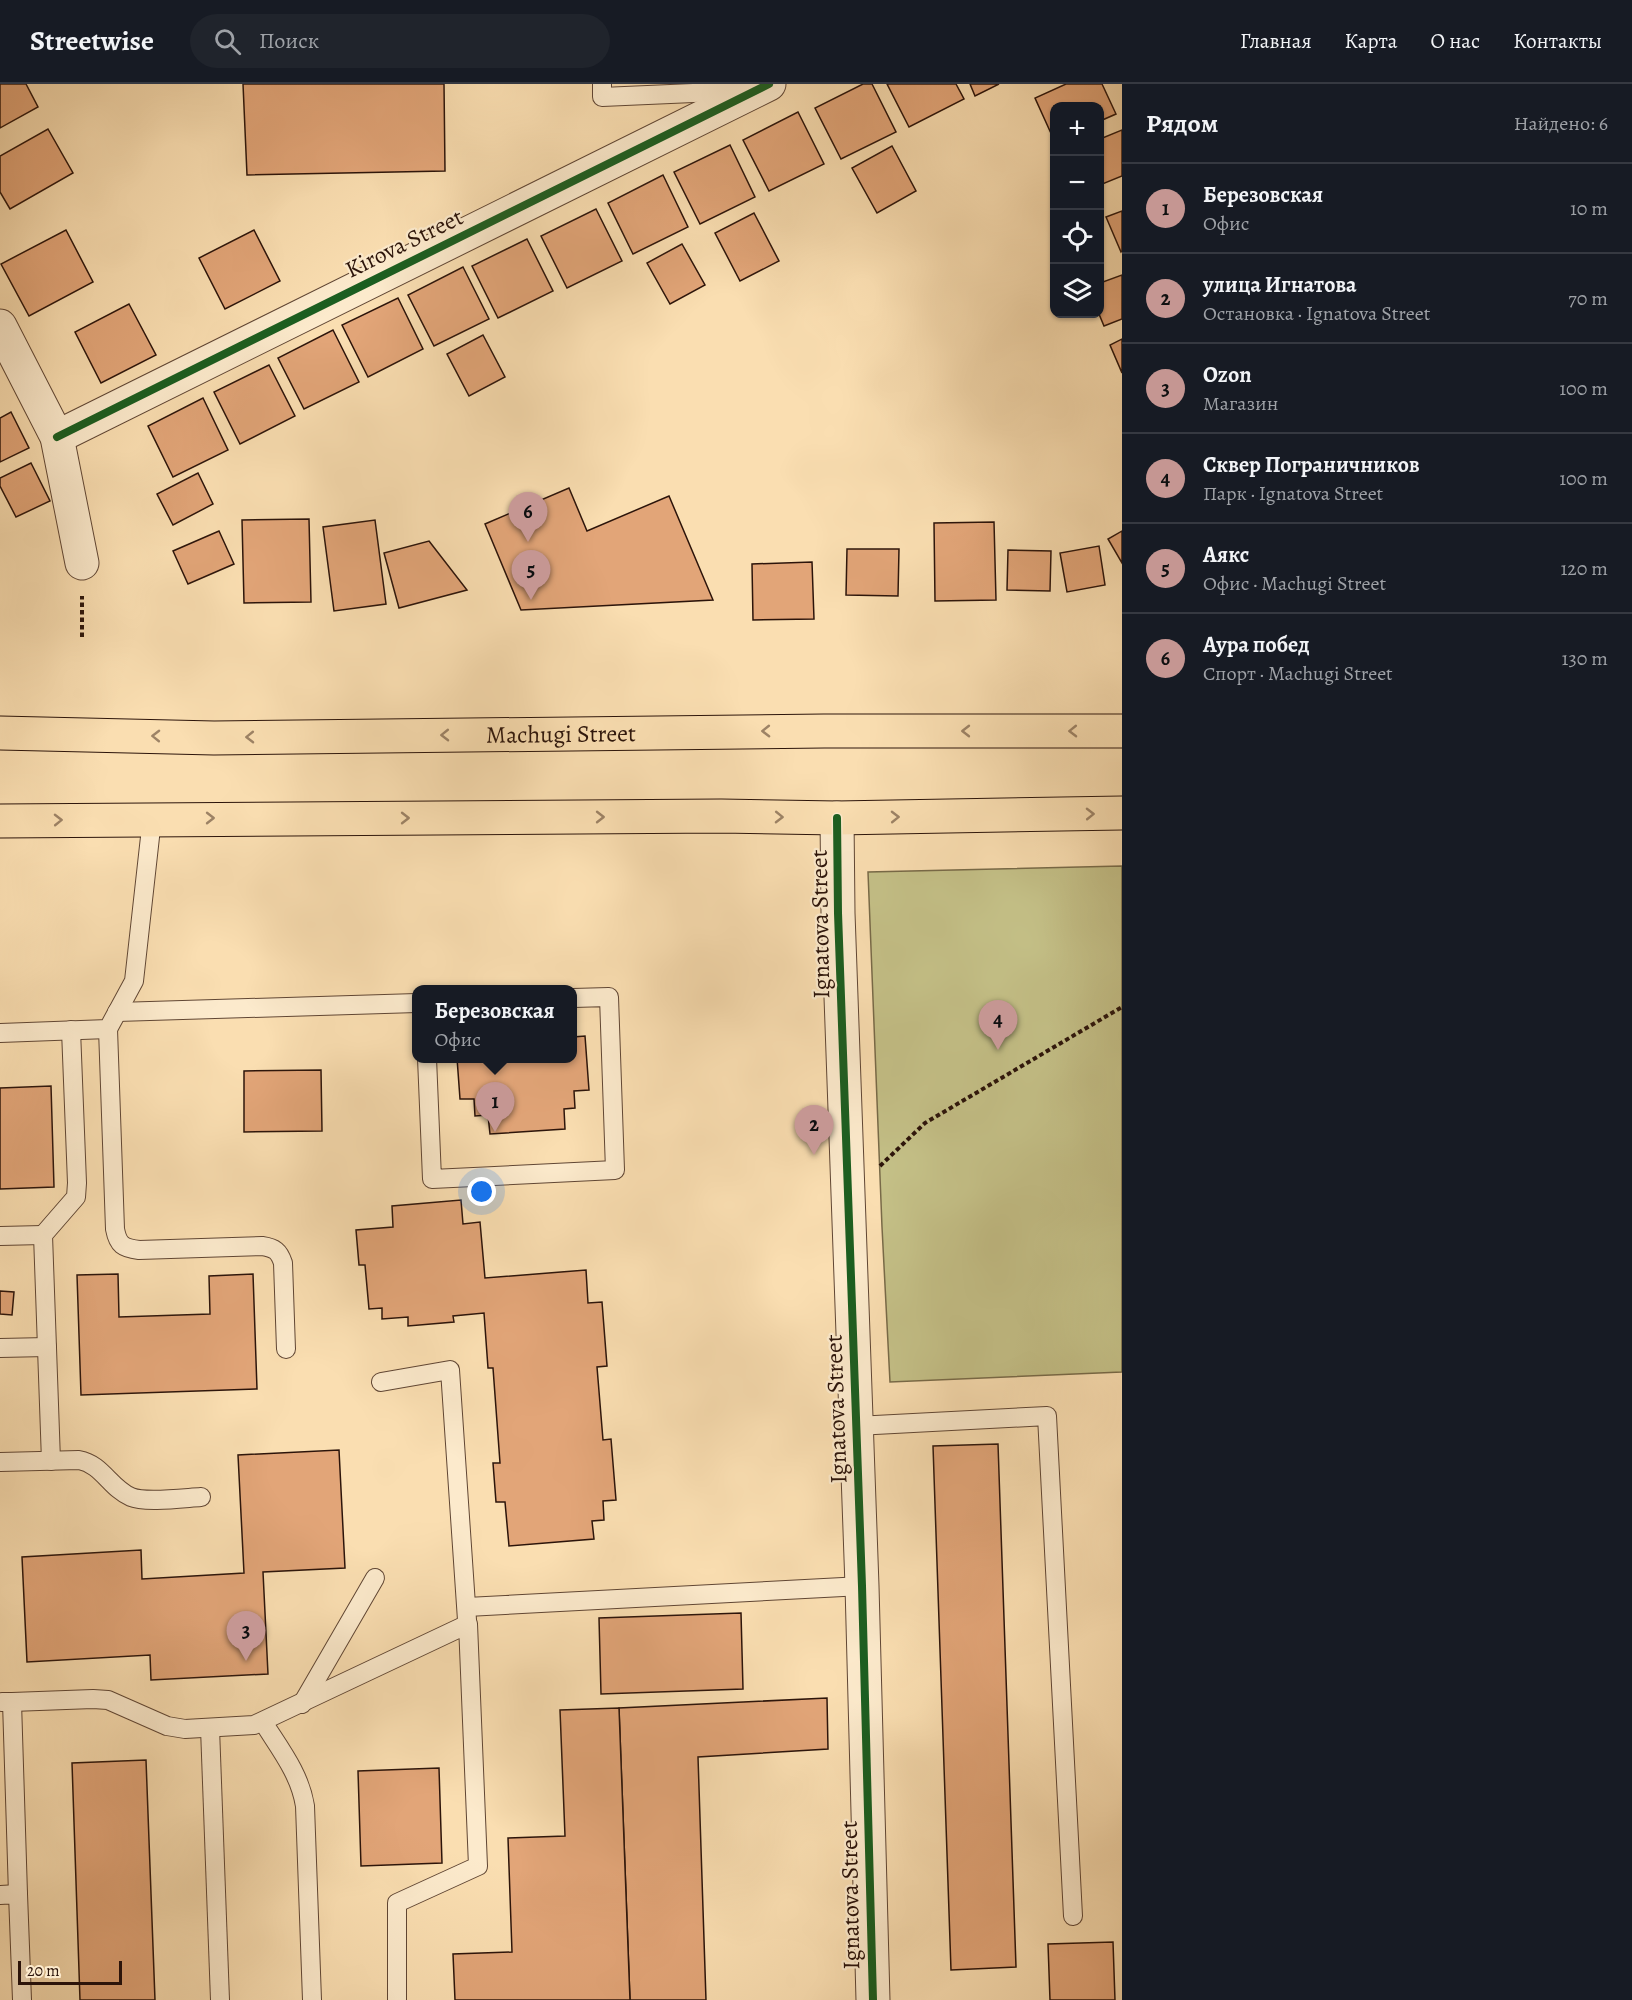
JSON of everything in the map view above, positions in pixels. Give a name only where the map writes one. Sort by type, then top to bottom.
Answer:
[{"type":"main road","name":"Machugi Street","points":[[0,733],[226,738],[1122,730]]},
{"type":"main road","points":[[0,821],[709,816],[837,818],[1122,813]]},
{"type":"street","name":"Kirova Street","points":[[57,436],[763,87]]},
{"type":"street","points":[[0,326],[57,436],[82,563]]},
{"type":"street","name":"Ignatova Street","points":[[837,818],[838,925],[862,1586],[873,2000]]},
{"type":"lane","points":[[602,84],[602,97],[763,87]]},
{"type":"lane","points":[[152,819],[134,981],[108,1029],[117,1240],[126,1248],[139,1250],[274,1247],[283,1263],[286,1349]]},
{"type":"lane","points":[[427,1063],[432,1179],[615,1170],[609,997],[577,998]]},
{"type":"lane","points":[[117,1012],[412,1003]]},
{"type":"lane","points":[[0,1033],[108,1029]]},
{"type":"lane","points":[[51,1461],[43,1235],[76,1197],[71,1030]]},
{"type":"lane","points":[[0,1236],[43,1235]]},
{"type":"lane","points":[[0,1348],[47,1347]]},
{"type":"lane","points":[[381,1382],[450,1370],[467,1616],[478,1866],[397,1903],[397,2000]]},
{"type":"lane","points":[[856,1426],[1047,1416],[1073,1916]]},
{"type":"lane","points":[[0,1462],[88,1461],[124,1493],[133,1498],[201,1497]]},
{"type":"lane","points":[[302,1704],[375,1578]]},
{"type":"lane","points":[[22,2000],[9,1894],[6,1702],[108,1700],[167,1726],[184,1729],[244,1727],[263,1722],[302,1704],[467,1616],[862,1586]]},
{"type":"lane","points":[[263,1722],[303,1789],[312,2000]]},
{"type":"lane","points":[[210,1728],[220,2000]]},
{"type":"path","points":[[82,563],[82,637]]},
{"type":"path","points":[[880,1167],[925,1124],[1122,1007]]},
{"type":"shaded area","points":[[1122,866],[1122,1372],[890,1382],[868,872]]},
{"type":"building","points":[[0,84],[26,84],[38,107],[0,128]]},
{"type":"building","points":[[243,84],[444,84],[445,171],[247,175]]},
{"type":"building","points":[[863,84],[872,84],[896,132],[841,159],[815,108]]},
{"type":"building","points":[[887,84],[956,84],[964,99],[909,127]]},
{"type":"building","points":[[970,84],[999,84],[975,96]]},
{"type":"building","points":[[1066,84],[1102,84],[1116,114],[1104,119],[1104,102],[1050,102],[1050,131],[1035,98]]},
{"type":"building","points":[[798,112],[824,164],[769,191],[743,140]]},
{"type":"building","points":[[48,129],[73,173],[10,209],[0,192],[0,156]]},
{"type":"building","points":[[1122,130],[1122,176],[1104,183],[1104,156],[1104,137]]},
{"type":"building","points":[[730,145],[755,197],[700,224],[674,172]]},
{"type":"building","points":[[892,146],[916,191],[877,213],[852,168]]},
{"type":"building","points":[[663,175],[688,227],[633,254],[608,203]]},
{"type":"building","points":[[596,209],[622,261],[567,288],[541,236]]},
{"type":"building","points":[[1122,211],[1122,251],[1121,252],[1106,217]]},
{"type":"building","points":[[754,213],[779,261],[740,281],[715,233]]},
{"type":"building","points":[[66,230],[93,282],[29,316],[1,264]]},
{"type":"building","points":[[254,230],[280,281],[225,309],[199,258]]},
{"type":"building","points":[[527,239],[553,291],[498,318],[472,266]]},
{"type":"building","points":[[682,244],[705,285],[670,304],[647,263]]},
{"type":"building","points":[[463,267],[489,319],[434,346],[408,295]]},
{"type":"building","points":[[1122,275],[1122,319],[1104,326],[1101,318],[1104,318],[1104,282]]},
{"type":"building","points":[[398,298],[423,349],[368,377],[342,325]]},
{"type":"building","points":[[129,304],[156,355],[101,383],[75,332]]},
{"type":"building","points":[[333,330],[359,382],[304,409],[278,358]]},
{"type":"building","points":[[483,335],[505,377],[469,396],[447,354]]},
{"type":"building","points":[[1122,339],[1122,373],[1110,345]]},
{"type":"building","points":[[269,365],[295,416],[240,444],[214,392]]},
{"type":"building","points":[[203,398],[228,450],[173,477],[148,426]]},
{"type":"building","points":[[11,412],[29,448],[0,462],[0,418]]},
{"type":"building","points":[[31,463],[50,501],[16,517],[0,486],[0,478]]},
{"type":"building","points":[[198,473],[213,504],[173,525],[157,494]]},
{"type":"building","points":[[569,488],[587,531],[669,496],[713,600],[521,610],[485,524]]},
{"type":"building","points":[[309,519],[311,602],[244,603],[242,520]]},
{"type":"building","points":[[375,520],[386,604],[334,611],[323,527]]},
{"type":"building","points":[[994,522],[996,600],[935,601],[934,523]]},
{"type":"building","points":[[219,531],[234,564],[188,584],[173,551]]},
{"type":"building","points":[[1122,531],[1122,563],[1108,539]]},
{"type":"building","points":[[429,541],[467,590],[399,608],[384,553]]},
{"type":"building","points":[[1099,546],[1105,585],[1067,592],[1060,553]]},
{"type":"building","points":[[847,549],[899,549],[898,596],[846,595]]},
{"type":"building","points":[[1008,550],[1051,551],[1050,591],[1007,590]]},
{"type":"building","points":[[812,562],[814,619],[753,620],[752,564]]},
{"type":"building","points":[[585,1036],[589,1090],[574,1091],[575,1108],[564,1109],[565,1129],[490,1134],[488,1115],[475,1116],[474,1099],[460,1099],[457,1063],[577,1063],[577,1037]]},
{"type":"building","points":[[321,1070],[322,1131],[244,1132],[244,1071]]},
{"type":"building","points":[[51,1086],[54,1187],[0,1189],[0,1088]]},
{"type":"building","points":[[461,1200],[463,1224],[480,1222],[485,1278],[586,1270],[588,1303],[602,1302],[607,1366],[597,1367],[603,1440],[611,1439],[616,1500],[603,1501],[604,1520],[592,1521],[594,1539],[509,1546],[505,1502],[496,1502],[493,1463],[500,1463],[493,1368],[488,1368],[484,1313],[453,1316],[454,1322],[408,1326],[408,1317],[382,1319],[382,1308],[369,1309],[365,1265],[359,1265],[356,1230],[393,1227],[392,1206]]},
{"type":"building","points":[[118,1274],[119,1317],[210,1314],[209,1276],[253,1274],[257,1389],[81,1395],[77,1275]]},
{"type":"building","points":[[0,1291],[14,1292],[12,1315],[0,1314]]},
{"type":"building","points":[[998,1444],[1016,1967],[951,1970],[933,1446]]},
{"type":"building","points":[[339,1450],[345,1568],[263,1572],[268,1674],[151,1680],[150,1655],[27,1662],[22,1557],[141,1550],[142,1579],[244,1573],[238,1455]]},
{"type":"building","points":[[741,1613],[743,1689],[601,1694],[599,1618]]},
{"type":"building","points":[[827,1698],[828,1749],[698,1757],[706,2000],[630,2000],[619,1708]]},
{"type":"building","points":[[619,1708],[630,2000],[455,2000],[453,1954],[512,1952],[508,1838],[565,1836],[560,1710]]},
{"type":"building","points":[[146,1760],[155,2000],[80,2000],[72,1763]]},
{"type":"building","points":[[439,1768],[442,1863],[361,1866],[358,1771]]},
{"type":"building","points":[[1113,1942],[1115,2000],[1050,2000],[1048,1944]]},
{"type":"cycle path","points":[[57,437],[769,84]]},
{"type":"cycle path","points":[[837,818],[838,913],[862,1586],[873,2000]]},
{"type":"place","name":"Аура побед","points":[[528,542]]},
{"type":"place","name":"Аякс","points":[[531,600]]},
{"type":"place","name":"Сквер Пограничников","points":[[998,1050]]},
{"type":"place","name":"Березовская","points":[[495,1132]]},
{"type":"place","name":"улица Игнатова","points":[[814,1155]]},
{"type":"place","name":"Ozon","points":[[246,1661]]}]
